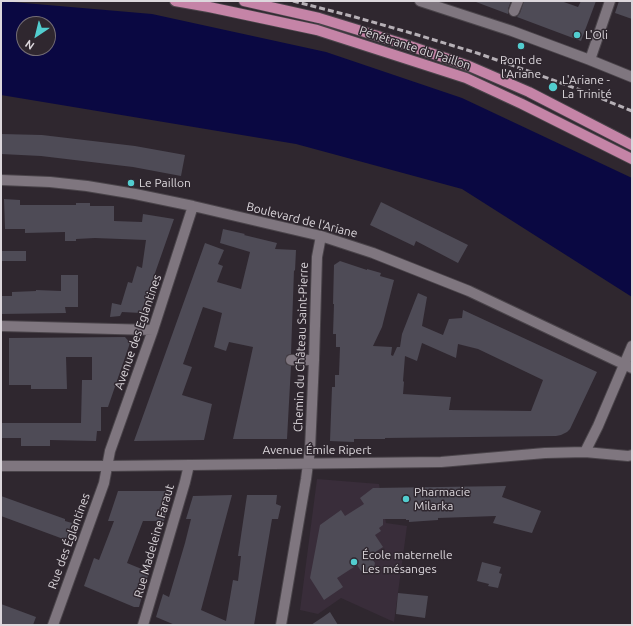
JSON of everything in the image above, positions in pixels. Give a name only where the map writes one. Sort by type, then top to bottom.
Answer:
[{"type":"main road","name":"Pénétrante du Paillon","points":[[175,1],[209,6],[317,30],[466,78],[632,159]]},
{"type":"main road","name":"Pénétrante du Paillon","points":[[244,1],[319,18],[470,66],[530,92],[632,145]]},
{"type":"street","points":[[420,1],[553,46],[632,77]]},
{"type":"street","points":[[514,11],[518,1]]},
{"type":"street","points":[[587,59],[610,1]]},
{"type":"street","name":"Boulevard de l'Ariane","points":[[1,180],[50,182],[87,186],[135,194],[321,236],[373,252],[469,291],[629,365]]},
{"type":"street","name":"Avenue des Eglantines","points":[[107,466],[110,451],[153,330],[193,206]]},
{"type":"street","name":"Chemin du Château Saint-Pierre","points":[[281,625],[310,449],[317,257],[321,236]]},
{"type":"street","points":[[1,326],[153,330]]},
{"type":"street","points":[[585,452],[629,365],[632,346]]},
{"type":"street","points":[[291,360],[314,360]]},
{"type":"street","name":"Avenue Émile Ripert","points":[[1,466],[441,462],[545,453],[585,452],[628,456],[632,455]]},
{"type":"street","name":"Rue Madeleine Faraut","points":[[142,625],[188,465]]},
{"type":"street","name":"Rue des Églantines","points":[[53,625],[104,482],[107,466]]},
{"type":"shaded area","points":[[1,1],[152,14],[326,52],[462,98],[632,178],[632,297],[462,189],[296,144],[1,95]]},
{"type":"shaded area","name":"École maternelle Les mésanges","points":[[317,479],[379,484],[386,523],[407,526],[394,622],[341,598],[318,614],[300,610]]},
{"type":"building","points":[[476,1],[511,1],[508,14]]},
{"type":"building","points":[[524,1],[561,1],[578,7],[581,1],[596,1],[581,41],[517,17]]},
{"type":"building","points":[[619,1],[632,1],[632,19],[615,13]]},
{"type":"building","points":[[1,134],[42,135],[135,146],[185,155],[181,176],[133,167],[41,156],[1,154]]},
{"type":"building","points":[[4,199],[20,200],[20,205],[76,205],[76,203],[90,203],[90,206],[114,206],[114,221],[142,222],[143,214],[174,219],[141,313],[122,312],[120,316],[110,317],[112,303],[121,305],[128,282],[132,283],[137,266],[142,268],[146,240],[95,238],[65,241],[65,232],[25,233],[25,229],[5,229]]},
{"type":"building","points":[[381,202],[468,245],[458,263],[416,241],[414,246],[370,225]]},
{"type":"building","points":[[223,229],[277,243],[275,249],[296,250],[291,354],[287,355],[285,360],[286,364],[291,366],[287,439],[233,439],[253,347],[229,342],[226,351],[214,347],[222,313],[203,307],[183,364],[192,367],[182,395],[212,404],[204,440],[134,441],[205,243],[224,250],[218,264],[223,266],[217,282],[241,289],[250,252],[220,243]]},
{"type":"building","points":[[1,251],[26,251],[26,261],[1,261]]},
{"type":"building","points":[[340,261],[381,273],[380,276],[394,280],[382,327],[373,346],[392,347],[391,355],[393,356],[397,347],[400,347],[402,334],[418,293],[427,297],[422,326],[443,335],[449,319],[462,318],[463,310],[597,372],[570,429],[561,435],[556,436],[385,438],[354,439],[354,442],[330,441],[332,387],[335,387],[335,375],[339,375],[340,347],[336,347],[336,334],[333,334],[334,265]],"holes":[[[422,343],[456,358],[458,344],[478,349],[543,380],[531,411],[449,410],[451,397],[403,394],[405,356],[417,361]]]},
{"type":"building","points":[[61,275],[78,275],[78,307],[65,307],[66,313],[1,314],[1,296],[12,296],[12,292],[36,290],[61,291]]},
{"type":"building","points":[[125,337],[130,343],[108,407],[101,407],[101,431],[97,431],[96,441],[50,440],[50,446],[21,446],[21,438],[1,438],[1,423],[81,423],[82,380],[92,380],[92,357],[66,357],[67,389],[31,389],[31,385],[9,385],[9,338]]},
{"type":"building","points":[[506,486],[502,497],[541,511],[532,533],[493,523],[496,516],[438,518],[438,520],[409,522],[409,520],[406,519],[383,519],[383,525],[379,528],[381,531],[375,535],[383,547],[366,558],[372,559],[375,563],[372,574],[361,571],[357,565],[337,578],[343,587],[324,600],[310,578],[320,525],[341,510],[345,516],[364,504],[360,498],[373,488]]},
{"type":"building","points":[[118,491],[172,491],[164,521],[143,521],[127,563],[149,572],[139,607],[134,607],[84,586],[94,558],[99,560],[114,521],[108,521]]},
{"type":"building","points":[[232,495],[201,610],[226,621],[233,580],[238,581],[241,556],[238,556],[247,495],[277,495],[276,504],[281,506],[278,519],[272,519],[254,625],[175,625],[156,617],[163,594],[169,597],[191,519],[186,519],[193,496]]},
{"type":"building","points":[[1,496],[65,519],[65,521],[72,523],[66,540],[1,516]]},
{"type":"building","points":[[482,562],[501,567],[499,573],[502,574],[498,588],[488,586],[489,584],[477,581]]},
{"type":"building","points":[[398,593],[428,596],[425,618],[396,614]]},
{"type":"building","points":[[1,604],[36,617],[33,625],[1,625]]},
{"type":"building","points":[[330,612],[338,625],[311,625],[323,617]]},
{"type":"railway","points":[[293,1],[355,17],[477,53],[580,90],[632,111]]},
{"type":"place","name":"L'Oli","points":[[577,35]]},
{"type":"place","name":"Pont de l'Ariane","points":[[521,46]]},
{"type":"place","name":"L'Ariane - La Trinité","points":[[553,87]]},
{"type":"place","name":"Le Paillon","points":[[131,183]]},
{"type":"place","name":"Pharmacie Milarka","points":[[406,499]]},
{"type":"place","name":"École maternelle Les mésanges","points":[[354,562]]}]
